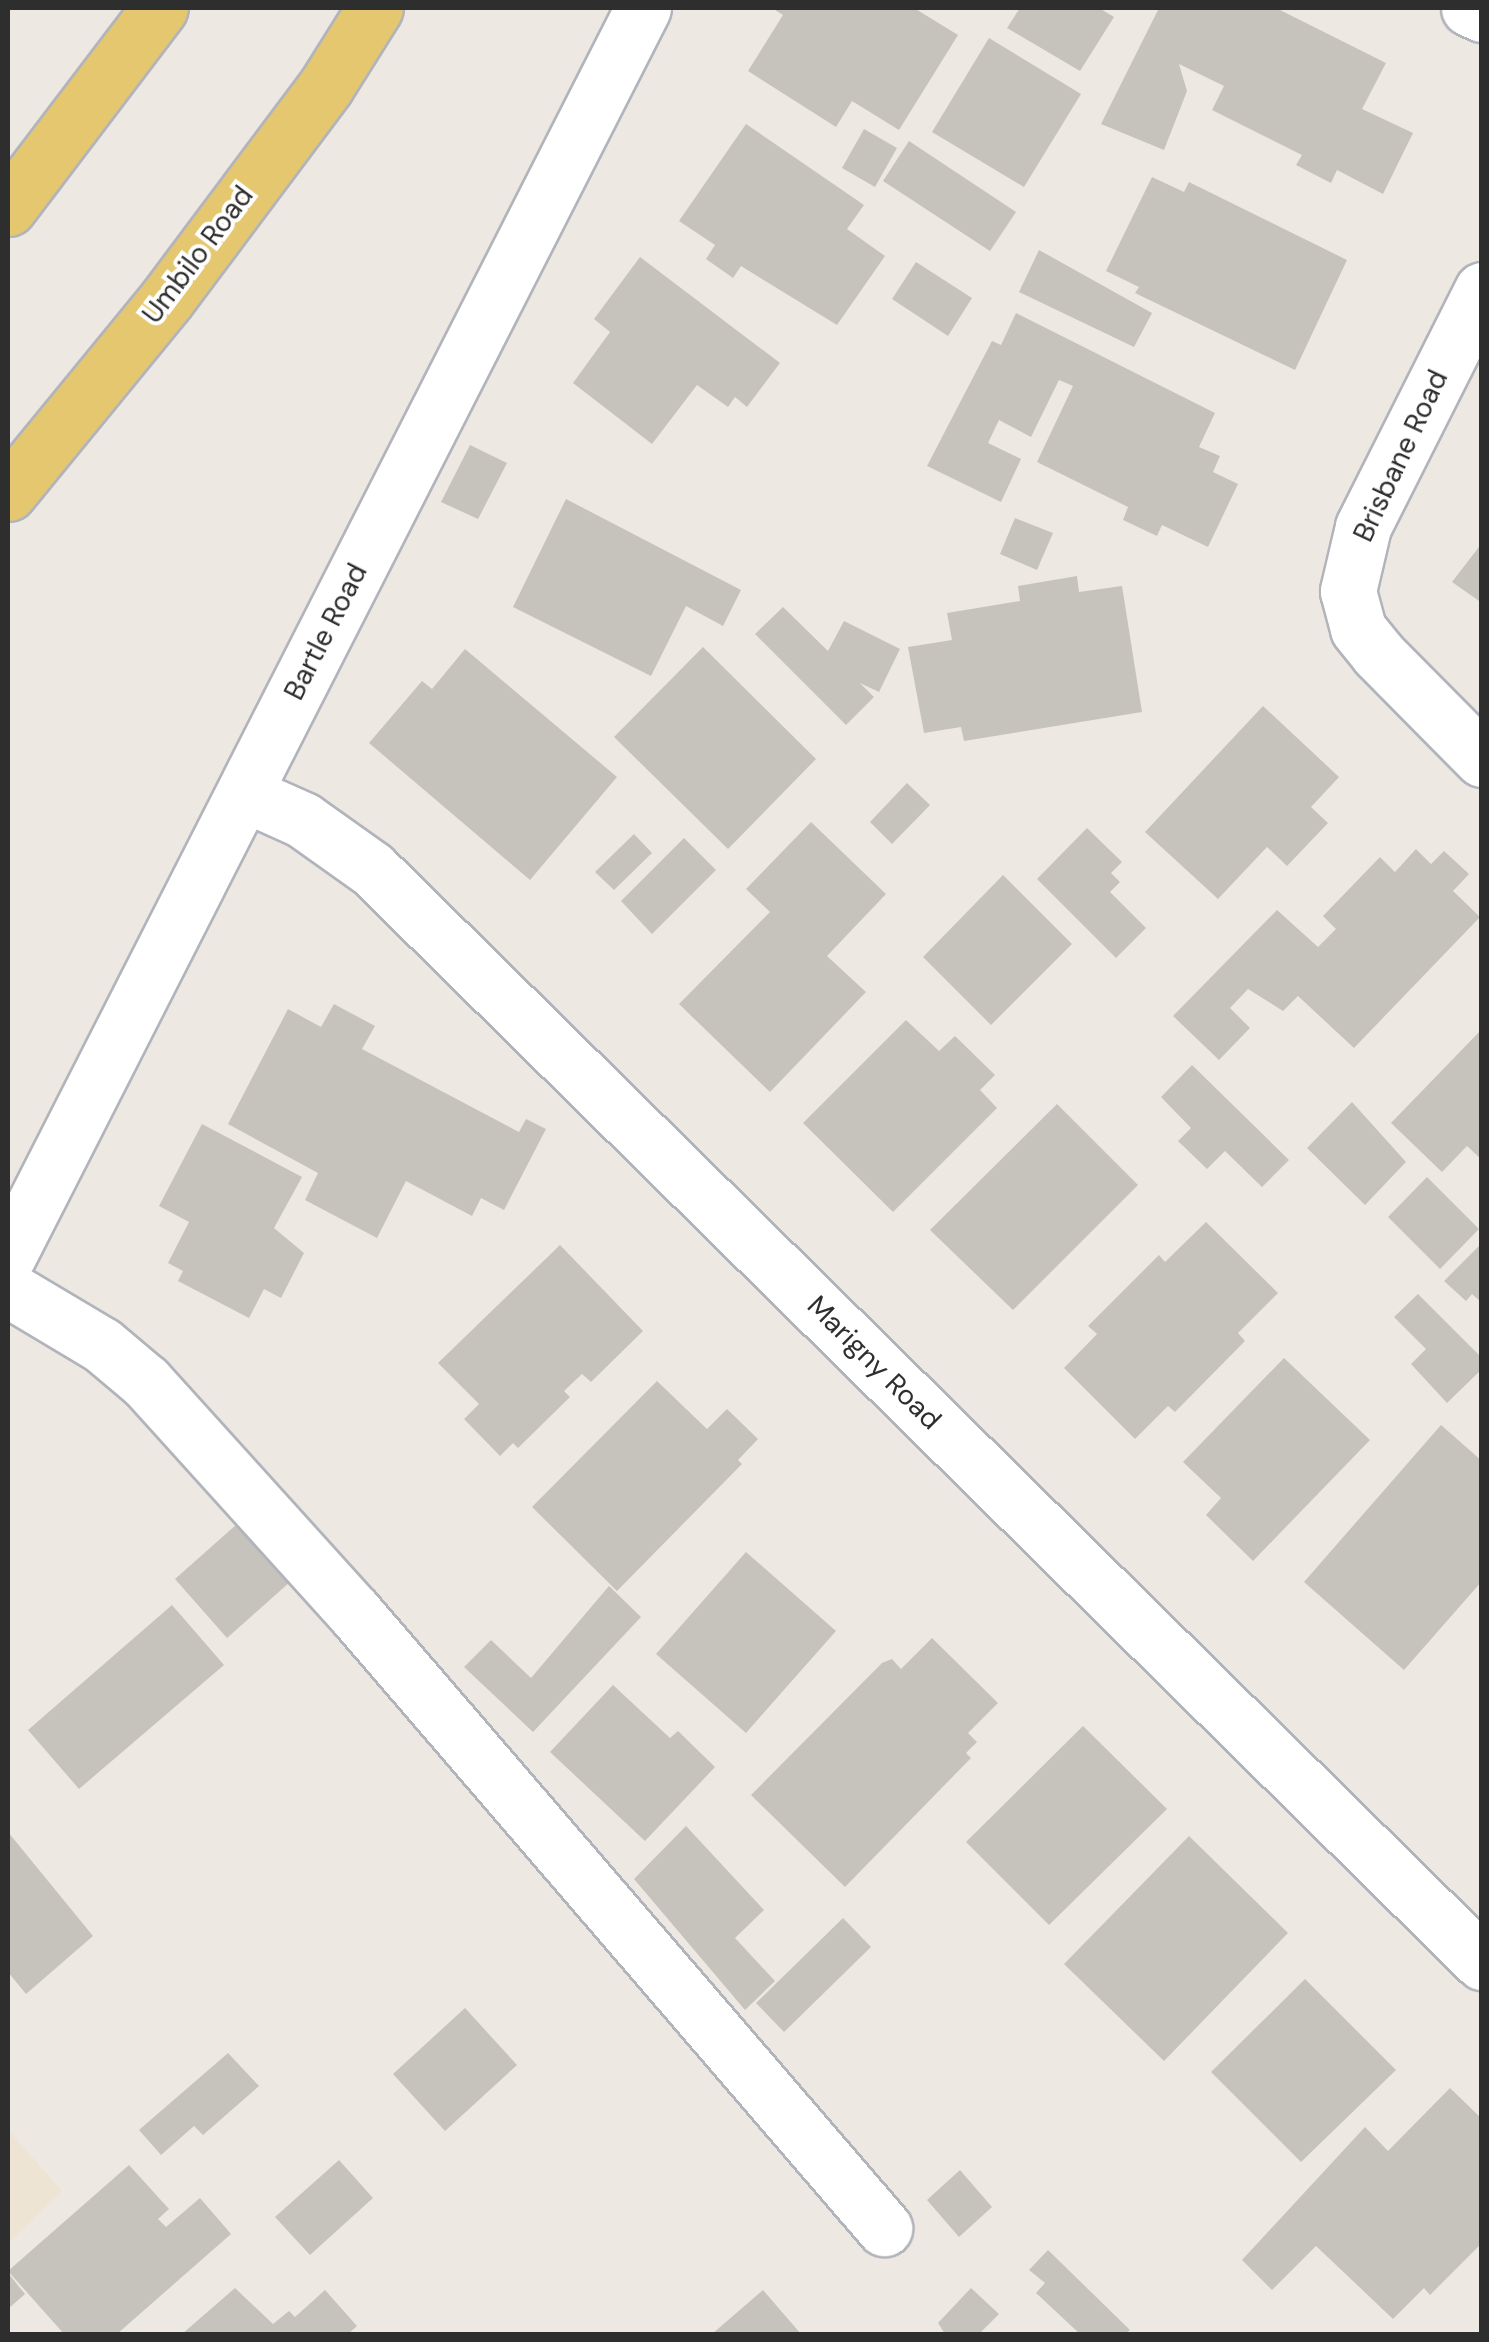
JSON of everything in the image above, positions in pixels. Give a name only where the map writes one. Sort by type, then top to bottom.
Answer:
[{"type":"main road","points":[[8,208],[160,8]]},
{"type":"main road","name":"Umbilo Road","points":[[8,493],[166,300],[326,86],[375,8]]},
{"type":"street","name":"Bartle Road","points":[[8,1256],[644,8]]},
{"type":"street","points":[[1469,8],[1482,14]]},
{"type":"street","name":"Brisbane Road","points":[[1482,290],[1363,527],[1348,591],[1358,629],[1482,759]]},
{"type":"street","name":"Marigny Road","points":[[244,794],[303,820],[372,868],[1482,1962]]},
{"type":"street","points":[[8,1289],[102,1345],[146,1382],[354,1612],[884,2228]]},
{"type":"shaded area","points":[[8,2130],[62,2191],[8,2243]]},
{"type":"building","points":[[772,8],[914,8],[958,35],[899,130],[852,101],[836,127],[748,71],[783,15]]},
{"type":"building","points":[[1020,8],[1099,8],[1114,17],[1080,71],[1007,28]]},
{"type":"building","points":[[1159,8],[1276,8],[1386,63],[1362,109],[1413,133],[1383,194],[1337,170],[1331,183],[1296,165],[1302,155],[1212,110],[1224,86],[1179,64],[1187,91],[1164,150],[1101,124]]},
{"type":"building","points":[[989,38],[1081,94],[1024,187],[932,132]]},
{"type":"building","points":[[746,124],[864,205],[847,229],[885,256],[837,325],[741,266],[733,278],[706,259],[715,245],[679,221]]},
{"type":"building","points":[[864,129],[897,148],[875,187],[842,168]]},
{"type":"building","points":[[909,141],[1016,212],[990,251],[883,181]]},
{"type":"building","points":[[1152,177],[1184,192],[1189,182],[1347,260],[1295,370],[1135,293],[1139,287],[1106,271]]},
{"type":"building","points":[[1039,250],[1152,313],[1134,347],[1019,292]]},
{"type":"building","points":[[640,257],[780,363],[747,407],[735,397],[728,407],[697,385],[652,444],[573,383],[610,332],[594,319]]},
{"type":"building","points":[[916,262],[972,298],[948,336],[892,299]]},
{"type":"building","points":[[1016,313],[1215,413],[1199,447],[1220,456],[1213,472],[1238,484],[1208,547],[1162,525],[1157,536],[1123,520],[1128,507],[1037,462],[1073,386],[1059,380],[1031,437],[999,420],[988,443],[1021,459],[1001,502],[927,466],[992,341],[1001,345]]},
{"type":"building","points":[[470,445],[507,463],[478,519],[441,502]]},
{"type":"building","points":[[566,499],[741,590],[723,626],[686,606],[651,676],[513,607]]},
{"type":"building","points":[[1015,518],[1053,533],[1037,570],[1000,554]]},
{"type":"building","points":[[1482,543],[1482,603],[1452,582]]},
{"type":"building","points":[[1077,576],[1079,592],[1122,586],[1142,712],[964,741],[961,727],[924,733],[908,647],[952,640],[947,613],[1020,601],[1018,586]]},
{"type":"building","points":[[783,607],[828,651],[844,621],[900,649],[879,692],[860,683],[874,697],[846,725],[755,634]]},
{"type":"building","points":[[703,647],[816,759],[728,849],[614,737]]},
{"type":"building","points":[[465,649],[617,777],[530,880],[369,743],[422,681],[432,689]]},
{"type":"building","points":[[1263,706],[1339,777],[1311,807],[1328,823],[1287,866],[1267,847],[1218,899],[1145,832]]},
{"type":"building","points":[[907,783],[930,805],[892,844],[870,822]]},
{"type":"building","points":[[811,822],[886,894],[827,956],[866,992],[770,1092],[679,1004],[770,912],[746,889]]},
{"type":"building","points":[[1087,828],[1122,862],[1111,873],[1120,882],[1110,892],[1146,928],[1116,958],[1037,879]]},
{"type":"building","points":[[634,834],[652,853],[614,890],[595,872]]},
{"type":"building","points":[[684,838],[716,870],[652,934],[621,901]]},
{"type":"building","points":[[1416,849],[1431,864],[1444,851],[1469,874],[1453,891],[1480,917],[1354,1048],[1298,996],[1283,1011],[1248,989],[1230,1008],[1250,1028],[1219,1060],[1173,1016],[1277,910],[1318,947],[1336,929],[1323,916],[1380,857],[1395,872]]},
{"type":"building","points":[[1003,875],[1072,944],[991,1025],[923,957]]},
{"type":"building","points":[[334,1004],[375,1026],[362,1049],[519,1132],[526,1119],[546,1129],[504,1210],[481,1198],[472,1216],[406,1181],[377,1238],[305,1200],[318,1173],[228,1124],[288,1009],[321,1027]]},
{"type":"building","points":[[906,1020],[939,1051],[955,1036],[995,1075],[980,1090],[997,1108],[893,1212],[803,1123]]},
{"type":"building","points":[[1482,1029],[1482,1160],[1467,1146],[1442,1172],[1391,1123]]},
{"type":"building","points":[[1192,1065],[1289,1160],[1262,1187],[1225,1151],[1207,1169],[1178,1141],[1191,1128],[1161,1097]]},
{"type":"building","points":[[1352,1102],[1406,1162],[1365,1205],[1307,1148]]},
{"type":"building","points":[[1057,1104],[1138,1185],[1013,1310],[930,1230]]},
{"type":"building","points":[[202,1124],[302,1177],[274,1228],[304,1253],[281,1298],[264,1289],[249,1318],[178,1281],[183,1271],[168,1263],[189,1222],[159,1206]]},
{"type":"building","points":[[1427,1177],[1479,1229],[1440,1269],[1388,1217]]},
{"type":"building","points":[[1206,1222],[1278,1293],[1238,1333],[1245,1341],[1175,1412],[1168,1406],[1135,1439],[1064,1368],[1097,1334],[1088,1326],[1159,1255],[1165,1262]]},
{"type":"building","points":[[1482,1243],[1482,1303],[1472,1294],[1466,1301],[1444,1281]]},
{"type":"building","points":[[560,1245],[643,1331],[591,1382],[582,1374],[564,1391],[570,1397],[518,1448],[513,1443],[500,1456],[464,1419],[479,1404],[438,1363]]},
{"type":"building","points":[[1418,1294],[1482,1358],[1482,1369],[1447,1403],[1411,1364],[1426,1349],[1394,1317]]},
{"type":"building","points":[[1284,1358],[1370,1440],[1253,1561],[1206,1515],[1221,1498],[1183,1462]]},
{"type":"building","points":[[657,1381],[707,1429],[727,1409],[758,1439],[738,1460],[742,1464],[617,1591],[532,1507]]},
{"type":"building","points":[[1441,1425],[1482,1461],[1482,1581],[1404,1670],[1304,1582]]},
{"type":"building","points":[[246,1516],[299,1574],[227,1638],[175,1579]]},
{"type":"building","points":[[746,1552],[836,1631],[746,1733],[656,1654]]},
{"type":"building","points":[[609,1586],[641,1617],[533,1732],[464,1667],[491,1640],[531,1678]]},
{"type":"building","points":[[172,1605],[224,1665],[79,1789],[28,1730]]},
{"type":"building","points":[[932,1638],[998,1703],[968,1733],[977,1742],[966,1753],[971,1758],[845,1887],[751,1795],[882,1663],[892,1659],[901,1669]]},
{"type":"building","points":[[613,1685],[670,1738],[678,1731],[715,1767],[645,1841],[550,1752]]},
{"type":"building","points":[[1083,1726],[1167,1809],[1049,1925],[966,1842]]},
{"type":"building","points":[[686,1826],[764,1910],[735,1938],[775,1981],[745,2010],[634,1879]]},
{"type":"building","points":[[8,1832],[93,1936],[26,1994],[8,1972]]},
{"type":"building","points":[[1189,1836],[1288,1933],[1164,2061],[1064,1964]]},
{"type":"building","points":[[843,1918],[871,1947],[784,2032],[756,2003]]},
{"type":"building","points":[[1305,1979],[1396,2070],[1301,2162],[1211,2072]]},
{"type":"building","points":[[465,2008],[517,2065],[445,2131],[393,2074]]},
{"type":"building","points":[[228,2053],[259,2086],[203,2135],[194,2126],[161,2155],[139,2130]]},
{"type":"building","points":[[1450,2088],[1482,2119],[1482,2243],[1430,2295],[1424,2288],[1393,2319],[1316,2246],[1272,2290],[1242,2260],[1365,2127],[1388,2151]]},
{"type":"building","points":[[339,2160],[373,2198],[310,2255],[275,2217]]},
{"type":"building","points":[[129,2165],[169,2209],[158,2219],[166,2227],[200,2198],[231,2234],[117,2334],[64,2334],[8,2271]]},
{"type":"building","points":[[960,2170],[992,2207],[959,2237],[927,2200]]},
{"type":"building","points":[[1048,2250],[1130,2330],[1125,2334],[1080,2334],[1036,2293],[1045,2283],[1029,2270]]},
{"type":"building","points":[[8,2273],[25,2294],[8,2309]]},
{"type":"building","points":[[235,2288],[273,2324],[289,2311],[295,2317],[325,2290],[357,2326],[348,2334],[182,2334]]},
{"type":"building","points":[[971,2288],[999,2314],[979,2334],[945,2334],[938,2323]]},
{"type":"building","points":[[763,2290],[801,2334],[712,2334]]}]
